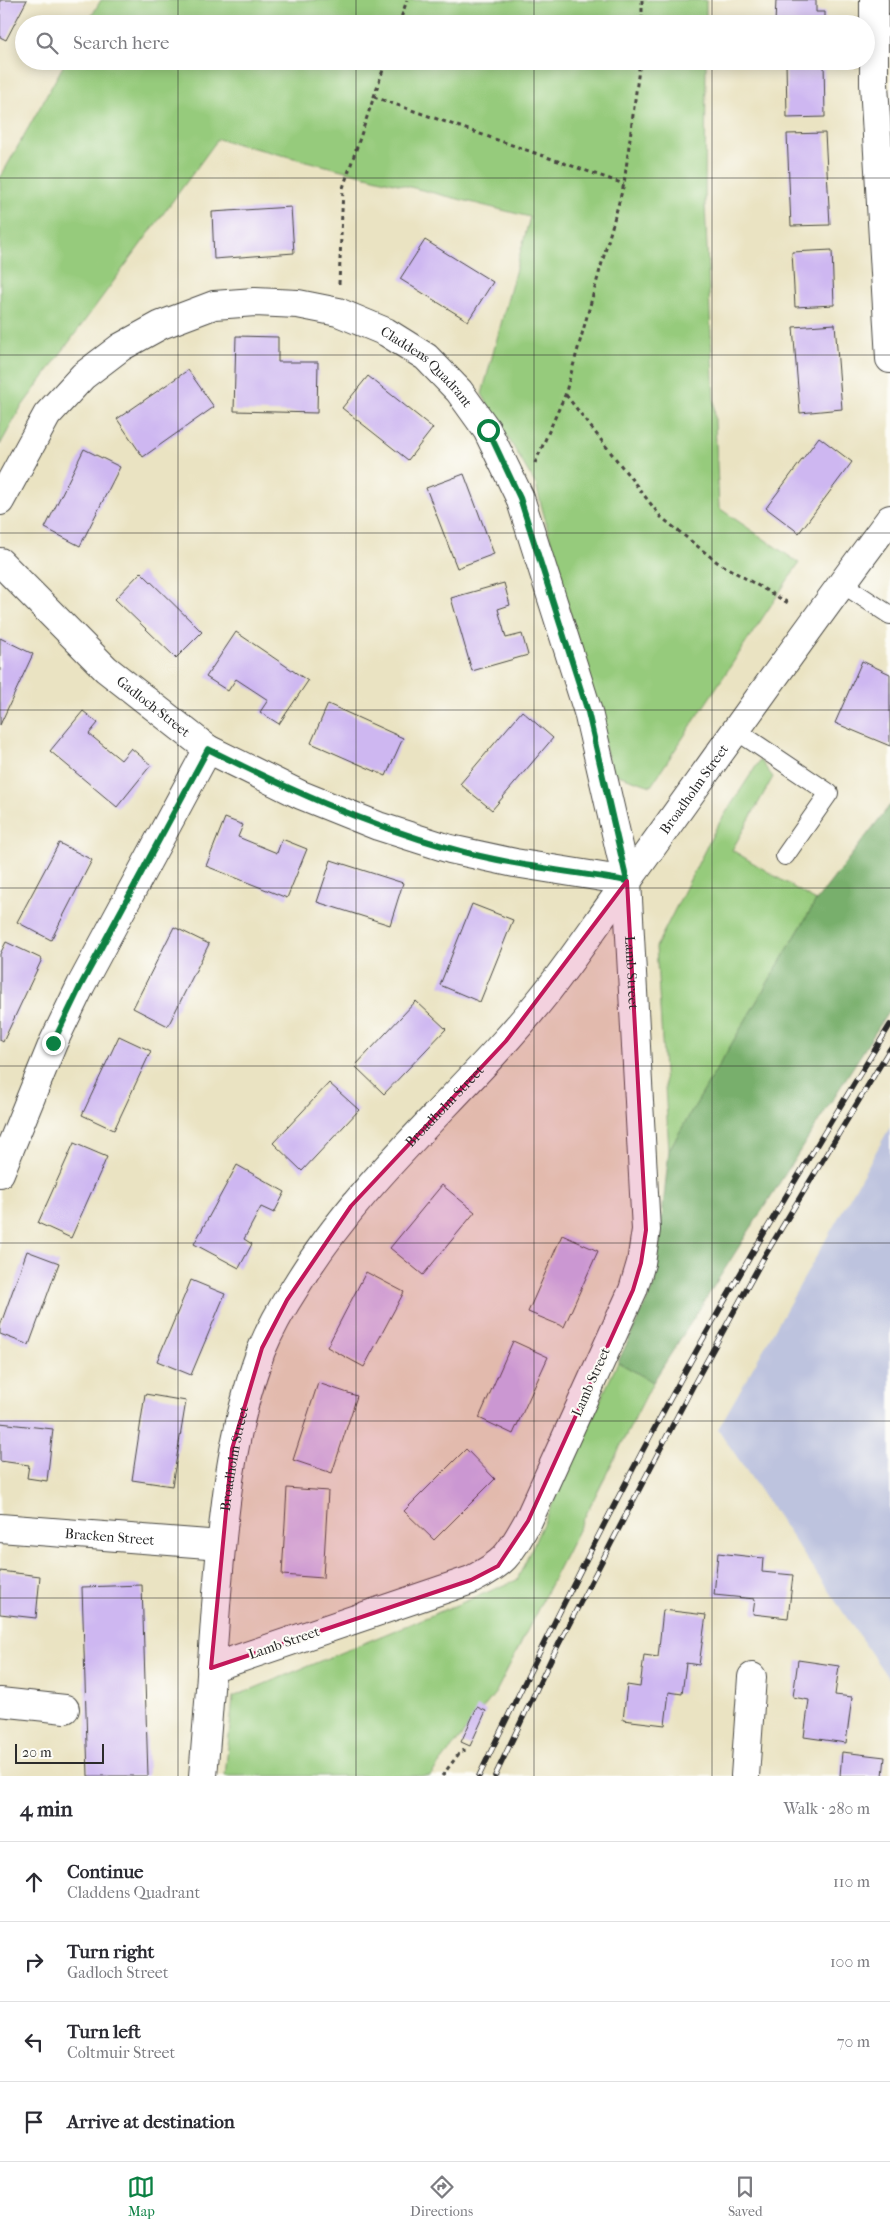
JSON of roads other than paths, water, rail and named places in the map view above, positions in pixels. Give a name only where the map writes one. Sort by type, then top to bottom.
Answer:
[{"type":"street","points":[[874,0],[882,75],[890,359]]},
{"type":"street","name":"Claddens Quadrant","points":[[0,501],[47,415],[83,376],[121,347],[161,325],[214,305],[256,302],[298,304],[338,312],[386,332],[426,357],[459,392],[488,430],[520,498],[588,712],[627,881]]},
{"type":"street","name":"Broadholm Street","points":[[203,1776],[220,1545],[232,1449],[245,1399],[262,1348],[287,1300],[312,1259],[351,1206],[382,1170],[506,1041],[547,992],[736,731],[815,618],[890,519]]},
{"type":"street","name":"Gadloch Street","points":[[0,562],[106,669],[208,749],[301,795],[378,826],[450,849],[515,863],[627,881]]},
{"type":"street","points":[[0,1173],[53,1043],[77,993],[208,749]]},
{"type":"street","name":"Lamb Street","points":[[212,1668],[471,1580],[498,1566],[512,1550],[528,1521],[633,1290],[641,1263],[646,1230],[627,881]]},
{"type":"street","name":"Bracken Street","points":[[0,1528],[220,1545]]},
{"type":"street","points":[[745,1776],[752,1677]]},
{"type":"street","points":[[0,1702],[65,1709]]},
{"type":"lane","points":[[841,583],[890,615]]},
{"type":"lane","points":[[736,731],[829,793],[784,856]]},
{"type":"railway","points":[[479,1776],[578,1575],[682,1377],[758,1244],[890,1025]]},
{"type":"railway","points":[[495,1776],[552,1657],[694,1384],[764,1257],[890,1049]]}]
